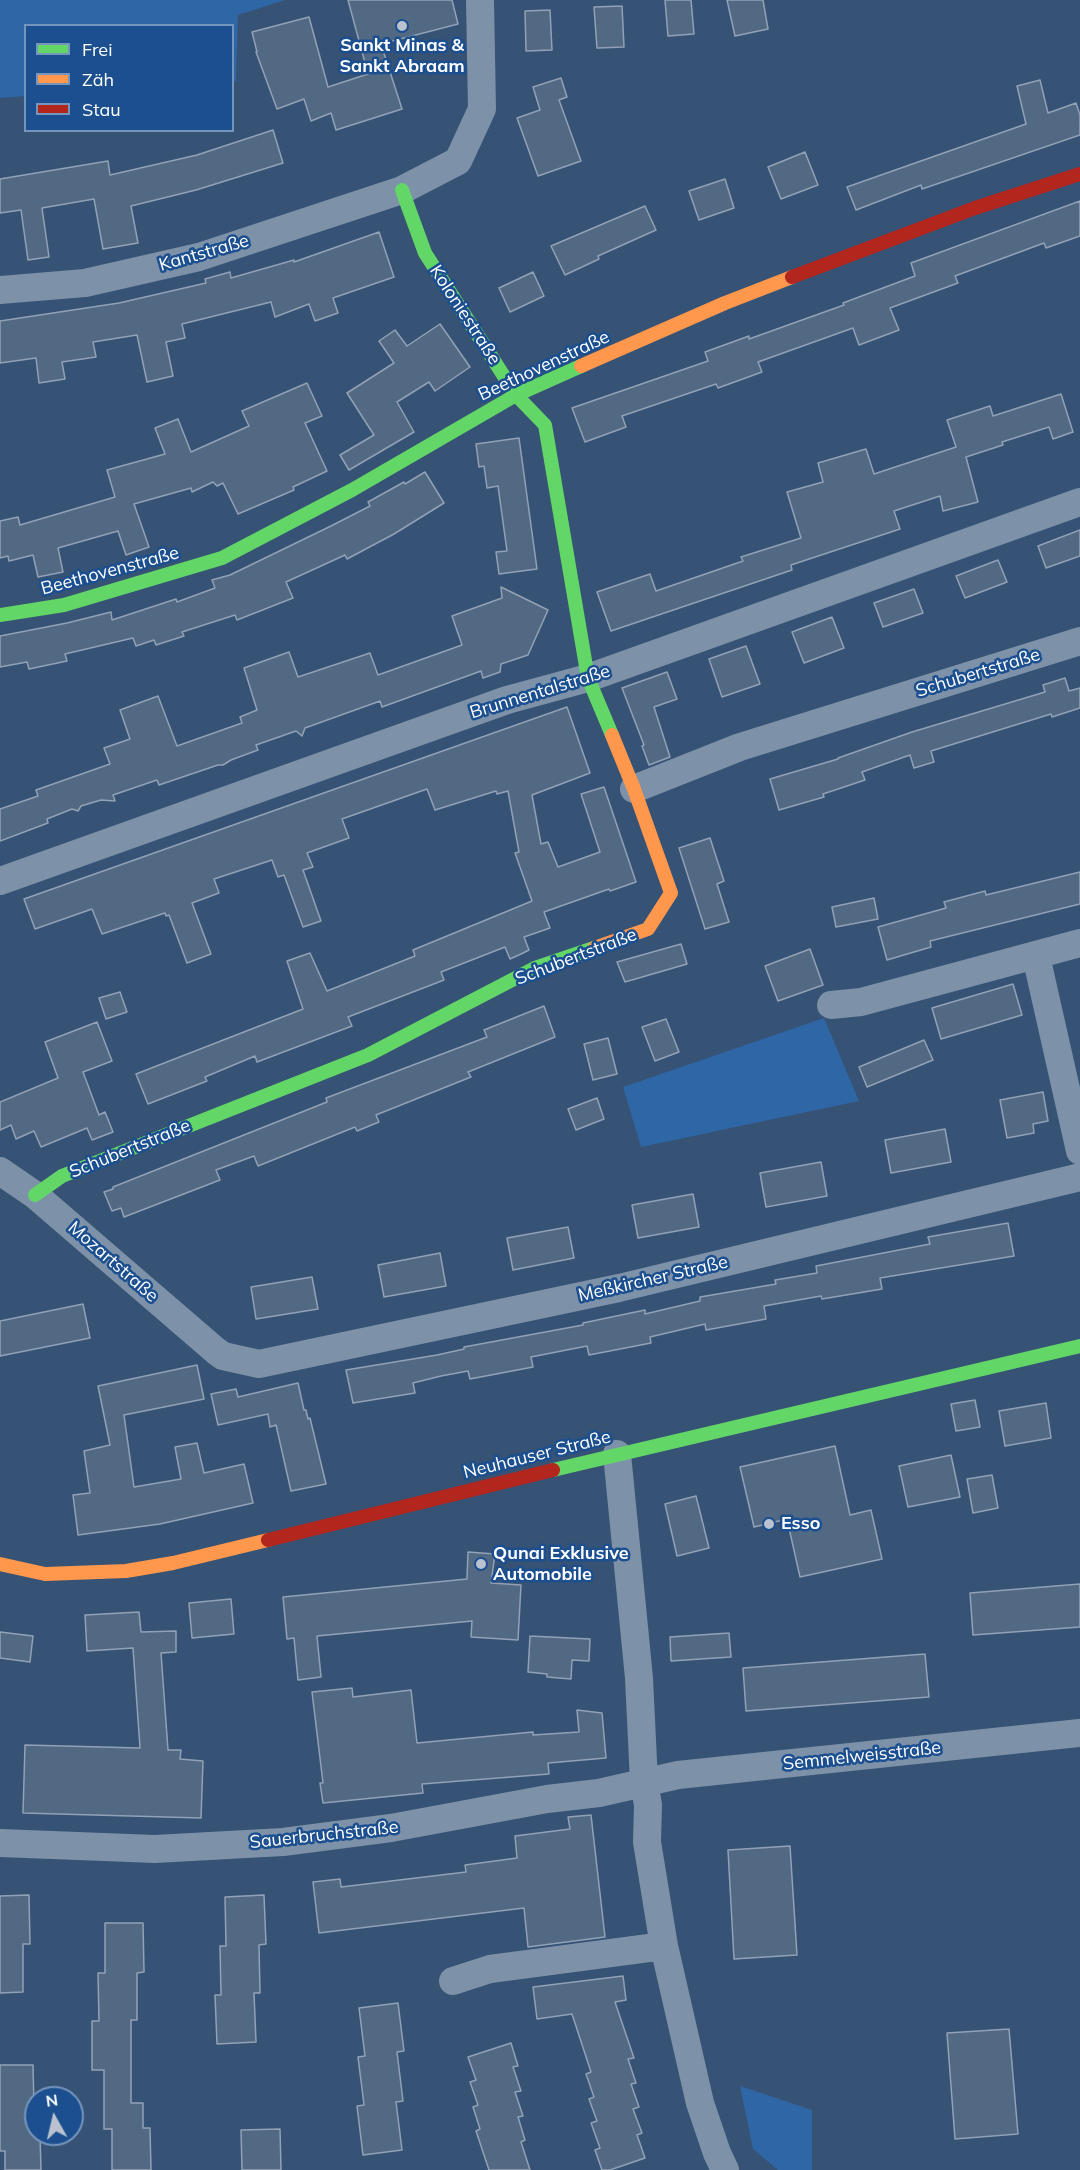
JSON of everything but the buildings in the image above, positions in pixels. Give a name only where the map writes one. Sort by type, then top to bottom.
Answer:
[{"type":"street","points":[[402,190],[458,161],[482,109],[480,0]]},
{"type":"street","name":"Beethovenstraße","points":[[0,615],[64,605],[222,558],[352,490],[516,395],[725,303],[975,208],[1080,174]]},
{"type":"street","name":"Kantstraße","points":[[0,290],[86,283],[199,257],[402,190]]},
{"type":"street","name":"Koloniestraße","points":[[402,190],[425,253],[516,395],[545,425],[588,678],[634,789]]},
{"type":"street","name":"Brunnentalstraße","points":[[0,881],[507,700],[588,678],[1080,502]]},
{"type":"street","name":"Schubertstraße","points":[[35,1195],[62,1176],[368,1055],[536,968],[648,930],[670,893],[634,789],[741,747],[1080,641]]},
{"type":"street","points":[[831,1005],[861,1002],[1080,944]]},
{"type":"street","points":[[1036,956],[1080,1151]]},
{"type":"street","name":"Mozartstraße","points":[[0,1171],[35,1195],[223,1356]]},
{"type":"street","name":"Meßkircher Straße","points":[[223,1356],[259,1364],[312,1353],[619,1288],[1080,1177]]},
{"type":"street","name":"Neuhauser Straße","points":[[0,1564],[45,1574],[84,1574],[126,1571],[173,1563],[617,1454],[1080,1346]]},
{"type":"street","points":[[617,1454],[639,1678],[644,1782],[648,1805],[647,1842],[664,1946],[700,2103],[725,2170]]},
{"type":"street","name":"Semmelweisstraße","points":[[644,1782],[678,1775],[1080,1733]]},
{"type":"street","name":"Sauerbruchstraße","points":[[0,1843],[155,1849],[283,1842],[391,1828],[599,1793],[644,1782]]},
{"type":"street","points":[[453,1981],[490,1969],[664,1946]]},
{"type":"shaded area","points":[[0,0],[285,0],[238,15],[236,81],[234,81],[234,24],[24,24],[24,96],[0,98]]},
{"type":"shaded area","points":[[824,1018],[859,1101],[641,1147],[623,1087]]},
{"type":"shaded area","points":[[740,2086],[812,2110],[812,2170],[778,2170],[753,2149]]},
{"type":"traffic: fast","points":[[402,190],[425,253],[516,395],[545,425],[588,678],[612,735]]},
{"type":"traffic: fast","points":[[0,615],[64,605],[222,558],[352,490],[516,395],[581,366]]},
{"type":"traffic: fast","points":[[35,1195],[62,1176],[368,1055],[535,968],[594,948]]},
{"type":"traffic: fast","points":[[553,1470],[1080,1346]]},
{"type":"traffic: slow","points":[[581,366],[725,303],[792,277]]},
{"type":"traffic: slow","points":[[594,948],[648,929],[671,893],[612,735]]},
{"type":"traffic: slow","points":[[0,1564],[45,1574],[126,1571],[173,1563],[268,1540]]},
{"type":"traffic: jam","points":[[792,277],[975,208],[1080,174]]},
{"type":"traffic: jam","points":[[268,1540],[553,1470]]},
{"type":"place","name":"Sankt Minas & Sankt Abraam","points":[[402,26]]},
{"type":"place","name":"Esso","points":[[769,1524]]},
{"type":"place","name":"Qunai Exklusive Automobile","points":[[481,1564]]}]
